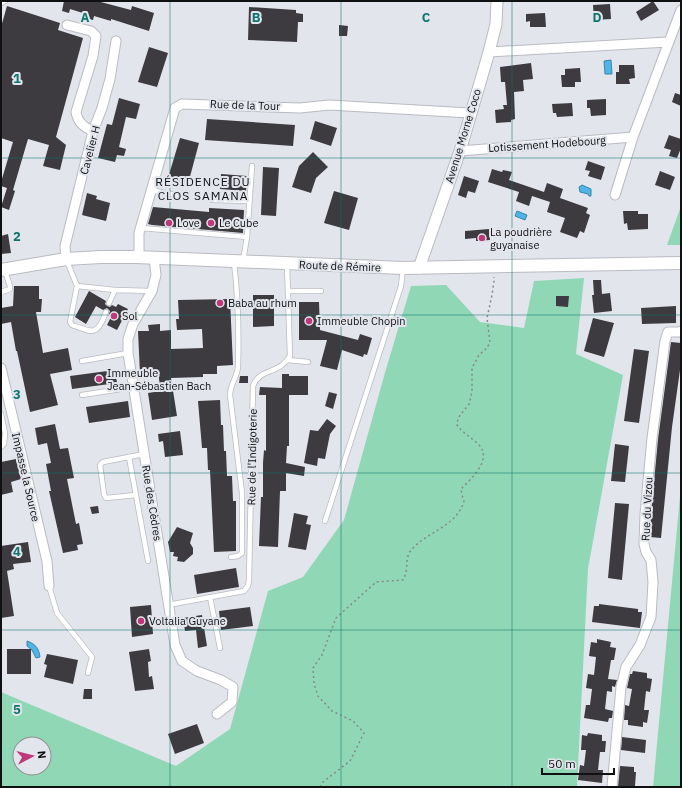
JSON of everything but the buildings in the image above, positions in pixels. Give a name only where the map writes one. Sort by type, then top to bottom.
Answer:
[{"type":"main road","name":"Route de Rémire","points":[[3,270],[66,259],[100,257],[136,257],[403,268],[681,263]]},
{"type":"street","name":"Avenue Morne Coco","points":[[419,268],[460,150],[489,52],[496,24],[497,1]]},
{"type":"street","points":[[615,195],[633,138],[681,10]]},
{"type":"street","points":[[67,25],[91,31],[96,36],[93,56],[76,112],[77,118],[82,126],[94,132]]},
{"type":"street","name":"Cavelier H","points":[[66,259],[65,246],[94,132],[110,79],[116,41]]},
{"type":"street","points":[[489,52],[668,42]]},
{"type":"street","name":"Rue de la Tour","points":[[136,257],[139,251],[140,228],[175,108],[182,104],[300,108],[329,105],[470,113]]},
{"type":"street","name":"Lotissement Hodebourg","points":[[460,150],[633,138]]},
{"type":"street","name":"Rue des Cèdres","points":[[154,258],[156,275],[152,290],[133,324],[128,339],[128,353],[175,645],[182,661],[197,671],[221,680],[233,687],[232,702],[217,714]]},
{"type":"street","name":"Rue du Vizou","points":[[612,787],[621,687],[626,668],[640,645],[650,618],[653,582],[651,560],[646,552],[644,544],[645,514],[652,438],[665,341],[668,332],[681,331]]},
{"type":"street","name":"Impasse la Source","points":[[1,368],[47,561],[49,586]]},
{"type":"lane","points":[[1,3],[6,1]]},
{"type":"lane","points":[[231,557],[238,556],[242,553],[242,493],[230,388],[238,368],[238,262],[247,237],[252,166]]},
{"type":"lane","points":[[151,190],[185,196]]},
{"type":"lane","points":[[212,200],[250,201]]},
{"type":"lane","points":[[140,228],[247,237]]},
{"type":"lane","points":[[66,259],[77,286],[70,322],[72,325],[90,332],[96,330],[100,326],[106,312]]},
{"type":"lane","points":[[287,264],[290,356],[288,360],[308,362]]},
{"type":"lane","points":[[325,521],[401,286],[403,268]]},
{"type":"lane","points":[[1,292],[10,289],[3,270]]},
{"type":"lane","points":[[77,286],[115,290],[152,290]]},
{"type":"lane","points":[[109,303],[115,290]]},
{"type":"lane","points":[[288,291],[321,291]]},
{"type":"lane","points":[[82,361],[128,353]]},
{"type":"lane","name":"Rue de l'Indigoterie","points":[[168,605],[244,591],[248,586],[253,386],[258,376],[275,370],[285,364],[288,360]]},
{"type":"lane","points":[[82,395],[134,387]]},
{"type":"lane","points":[[1,414],[5,434],[4,444],[1,447]]},
{"type":"lane","points":[[136,495],[106,498],[101,479],[100,466],[103,462],[144,454]]},
{"type":"lane","points":[[129,457],[148,561]]},
{"type":"lane","points":[[49,586],[57,613],[92,657],[88,673]]},
{"type":"lane","points":[[210,597],[220,648]]},
{"type":"path","points":[[320,787],[323,782],[350,761],[364,733],[353,721],[332,710],[318,696],[314,684],[313,668],[322,655],[336,618],[376,582],[403,580],[407,573],[407,557],[411,550],[423,539],[454,519],[464,501],[462,489],[483,462],[483,452],[477,442],[463,433],[457,425],[458,418],[469,404],[472,392],[472,368],[479,355],[487,348],[490,342],[487,318],[494,281]]},
{"type":"green space","points":[[681,206],[681,245],[667,245]]},
{"type":"green space","points":[[584,278],[576,354],[623,375],[588,569],[577,787],[1,787],[1,692],[176,766],[230,729],[268,591],[303,577],[344,520],[411,286],[446,285],[480,322],[524,328],[534,281]]},
{"type":"green space","points":[[681,485],[681,787],[653,787]]},
{"type":"water","points":[[611,60],[612,74],[605,74],[604,61]]},
{"type":"water","points":[[582,185],[591,189],[591,196],[580,192],[579,187]]},
{"type":"water","points":[[517,211],[527,215],[525,220],[515,216]]},
{"type":"water","points":[[27,641],[36,647],[40,657],[36,658],[32,650],[27,646]]},
{"type":"place","name":"Love","points":[[169,223]]},
{"type":"place","name":"Le Cube","points":[[211,223]]},
{"type":"place","name":"La poudrière guyanaise","points":[[482,238]]},
{"type":"place","name":"Baba au rhum","points":[[220,303]]},
{"type":"place","name":"Sol","points":[[114,316]]},
{"type":"place","name":"Immeuble Chopin","points":[[309,321]]},
{"type":"place","name":"Immeuble Jean-Sébastien Bach","points":[[99,379]]},
{"type":"place","name":"Voltalia Guyane","points":[[141,621]]},
{"type":"district","name":"RÉSIDENCE DU CLOS SAMANA","points":[[203,188]]}]
